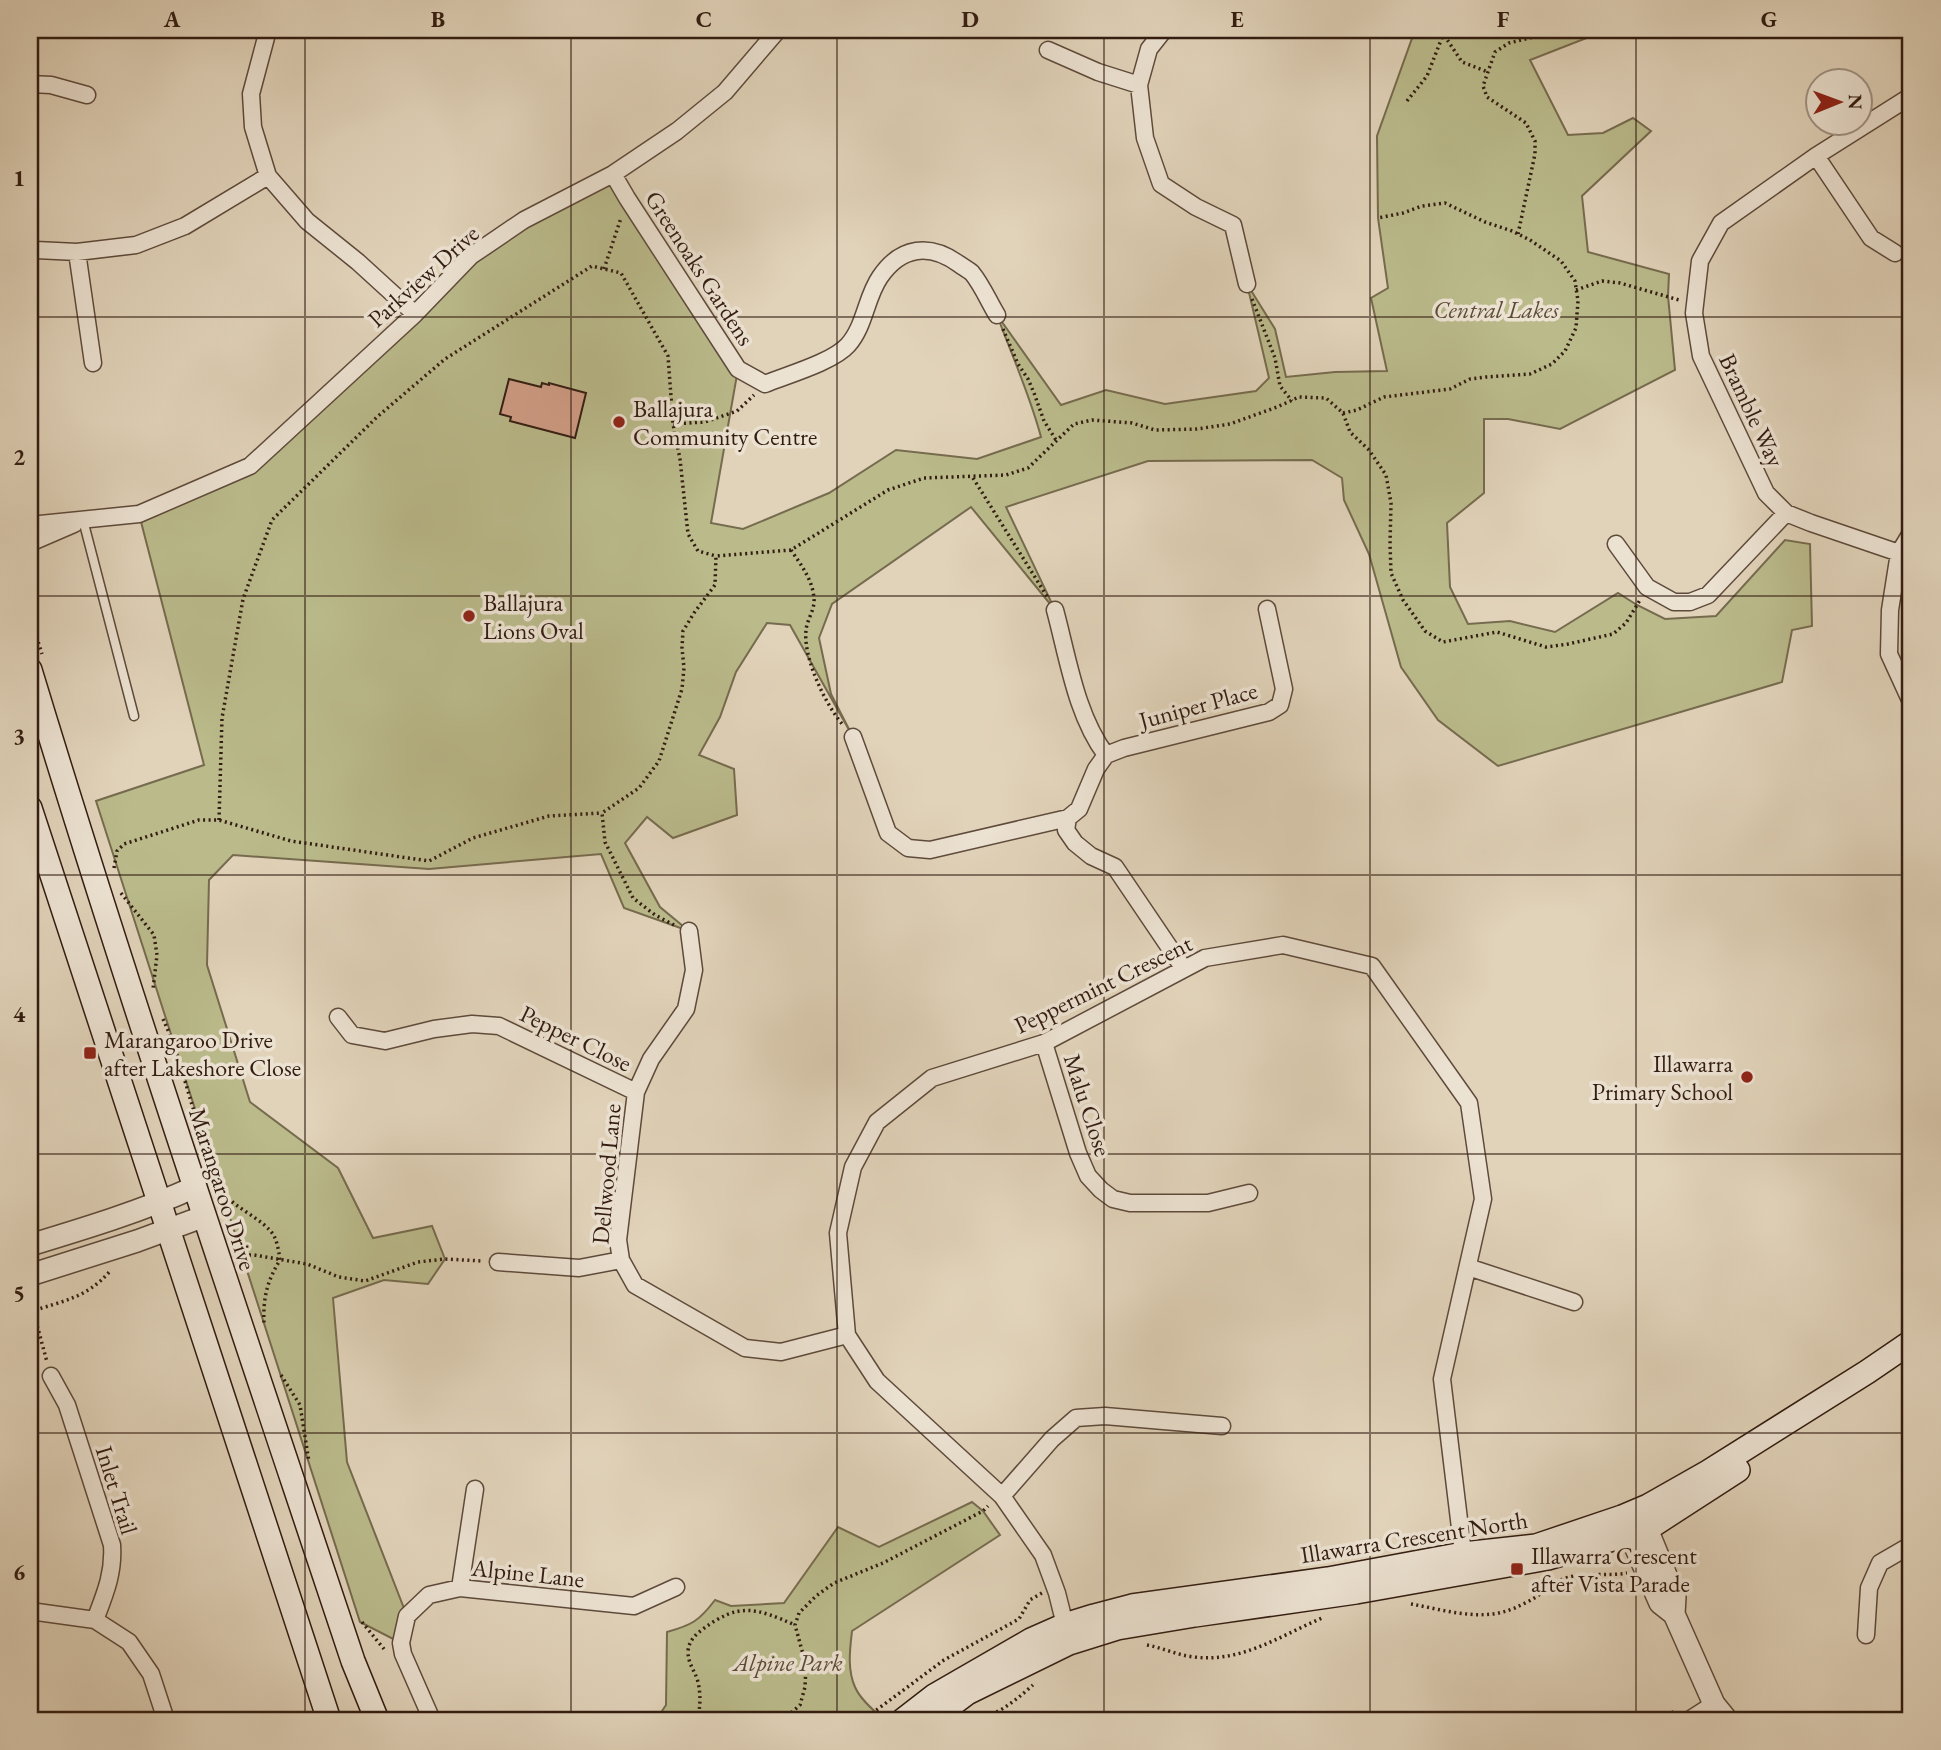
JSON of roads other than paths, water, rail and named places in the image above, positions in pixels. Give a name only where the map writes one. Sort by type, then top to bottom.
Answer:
[{"type":"main road","name":"Marangaroo Drive","points":[[30,670],[87,858],[205,1181],[205,1216],[218,1257],[353,1661],[377,1720]]},
{"type":"main road","points":[[30,808],[330,1720]]},
{"type":"main road","name":"Illawarra Crescent North","points":[[1634,1523],[1708,1472],[1911,1342]]},
{"type":"main road","name":"Illawarra Crescent North","points":[[903,1720],[944,1690],[1031,1640],[1356,1592],[1465,1563],[1548,1558],[1712,1488],[1784,1437],[1911,1358]]},
{"type":"main road","name":"Illawarra Crescent North","points":[[932,1720],[967,1693],[1067,1634]]},
{"type":"street","points":[[268,30],[251,94],[253,127],[268,176],[307,221],[358,262],[415,314]]},
{"type":"street","name":"Parkview Drive","points":[[30,525],[139,514],[250,466],[415,314],[471,256],[524,220],[613,174],[677,131],[725,92],[778,30]]},
{"type":"street","points":[[1164,30],[1149,49],[1139,85],[1145,138],[1161,184],[1196,207],[1233,225],[1247,284]]},
{"type":"street","points":[[1048,50],[1098,72],[1139,85]]},
{"type":"street","points":[[30,84],[51,85],[87,95]]},
{"type":"street","name":"Bramble Way","points":[[1899,553],[1786,513],[1766,493],[1700,356],[1694,313],[1700,261],[1721,223],[1816,156],[1911,96]]},
{"type":"street","points":[[1816,156],[1871,238],[1895,253]]},
{"type":"street","name":"Greenoaks Gardens","points":[[613,174],[738,369],[765,384],[830,358],[848,345],[861,323],[879,278],[894,260],[909,252],[935,251],[971,272],[998,315]]},
{"type":"street","points":[[30,246],[36,250],[77,252],[136,246],[185,226],[268,176]]},
{"type":"street","points":[[77,252],[93,363]]},
{"type":"street","points":[[1616,544],[1647,587],[1674,602],[1690,602],[1708,595],[1786,513]]},
{"type":"street","name":"Parkview Drive","points":[[30,543],[83,520]]},
{"type":"street","points":[[1911,533],[1899,553],[1890,610],[1889,654],[1911,702]]},
{"type":"street","name":"Juniper Place","points":[[1106,755],[1269,712],[1280,705],[1284,690],[1267,609]]},
{"type":"street","points":[[853,737],[888,833],[908,848],[930,850],[1068,818],[1079,809],[1096,769],[1106,755],[1093,735],[1079,699],[1055,610]]},
{"type":"street","points":[[1068,818],[1066,830],[1075,843],[1091,856],[1115,867],[1184,970]]},
{"type":"street","name":"Dellwood Lane","points":[[689,931],[694,970],[686,1009],[651,1059],[636,1093],[618,1240],[621,1261],[635,1285],[745,1348],[781,1352],[847,1335]]},
{"type":"street","name":"Peppermint Crescent","points":[[1067,1634],[1043,1555],[1002,1496],[877,1381],[847,1335],[838,1233],[853,1167],[877,1122],[932,1078],[1044,1043],[1205,958],[1283,945],[1372,966],[1469,1103],[1483,1199],[1442,1379],[1465,1563]]},
{"type":"street","name":"Pepper Close","points":[[338,1017],[352,1035],[385,1041],[434,1029],[472,1024],[499,1026],[636,1093]]},
{"type":"street","name":"Malu Close","points":[[1044,1043],[1078,1153],[1088,1176],[1107,1195],[1130,1203],[1208,1203],[1249,1193]]},
{"type":"street","points":[[30,1245],[159,1203],[205,1181]]},
{"type":"street","points":[[30,1275],[205,1216]]},
{"type":"street","points":[[498,1262],[579,1268],[621,1261]]},
{"type":"street","points":[[1468,1266],[1574,1303]]},
{"type":"street","name":"Inlet Trail","points":[[51,1376],[67,1405],[112,1545],[111,1572],[95,1620]]},
{"type":"street","points":[[1002,1496],[1052,1439],[1076,1418],[1105,1416],[1222,1426]]},
{"type":"street","points":[[460,1588],[475,1489]]},
{"type":"street","points":[[1634,1523],[1644,1567],[1660,1603],[1674,1614],[1721,1712],[1689,1720]]},
{"type":"street","points":[[1634,1523],[1675,1597],[1674,1614]]},
{"type":"street","points":[[1866,1635],[1869,1588],[1880,1563],[1911,1545]]},
{"type":"street","name":"Alpine Lane","points":[[432,1720],[403,1654],[401,1643],[407,1616],[429,1595],[460,1588],[635,1606],[676,1587]]},
{"type":"street","points":[[30,1611],[95,1620],[129,1642],[151,1674],[166,1720]]},
{"type":"lane","points":[[83,520],[134,716]]},
{"type":"place","name":"Ballajura Community Centre","points":[[619,422]]},
{"type":"place","name":"Ballajura Lions Oval","points":[[469,616]]},
{"type":"place","name":"Marangaroo Drive after Lakeshore Close","points":[[90,1053]]},
{"type":"place","name":"Illawarra Primary School","points":[[1747,1077]]},
{"type":"place","name":"Illawarra Crescent after Vista Parade","points":[[1517,1569]]},
{"type":"park label","name":"Central Lakes","points":[[1496,309]]},
{"type":"park label","name":"Alpine Park","points":[[788,1662]]}]
